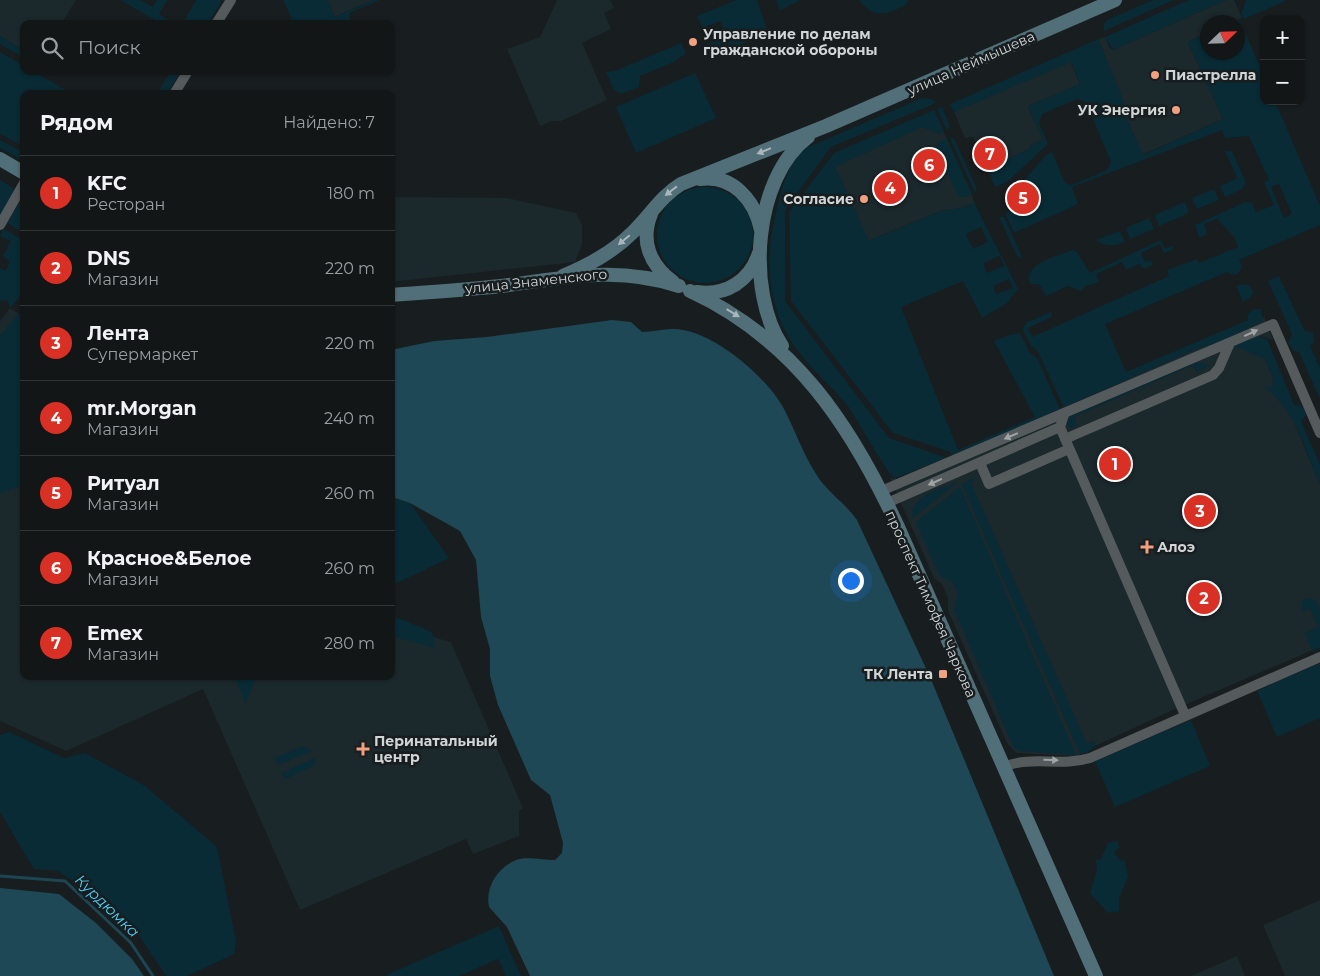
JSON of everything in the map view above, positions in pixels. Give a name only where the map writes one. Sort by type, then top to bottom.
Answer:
[{"type":"main road","name":"улица Неймышева","points":[[826,126],[1116,0]]},
{"type":"main road","points":[[563,276],[610,252],[630,235],[673,189],[688,181],[826,126]]},
{"type":"main road","points":[[657,205],[648,224],[647,245],[657,268],[684,288],[712,293],[730,288],[748,275],[756,264],[772,191],[786,161],[802,142],[826,126]]},
{"type":"main road","points":[[0,159],[20,171]]},
{"type":"main road","points":[[688,181],[716,179],[736,188],[754,208],[762,233]]},
{"type":"main road","points":[[760,248],[765,308],[776,337],[794,363]]},
{"type":"main road","name":"улица Знаменского","points":[[395,295],[508,285],[563,276],[613,273],[635,275],[684,288]]},
{"type":"main road","name":"проспект Тимофея Чаркова","points":[[684,288],[745,321],[794,363],[842,424],[884,497],[1096,976]]},
{"type":"street","points":[[218,20],[231,0]]},
{"type":"street","points":[[176,90],[186,75]]},
{"type":"street","points":[[0,225],[20,190]]},
{"type":"street","points":[[884,497],[1060,416],[1273,324],[1320,433]]},
{"type":"street","points":[[1065,439],[1213,374],[1219,368],[1230,343]]},
{"type":"street","points":[[1060,416],[1060,427],[1069,449],[1185,715]]},
{"type":"street","points":[[884,497],[980,463],[1060,427]]},
{"type":"street","points":[[980,463],[989,484],[1069,449]]},
{"type":"street","points":[[1003,767],[1022,760],[1081,761],[1320,657]]},
{"type":"shaded area","points":[[0,0],[76,0],[64,20],[20,20],[20,48],[0,36]]},
{"type":"shaded area","points":[[120,0],[140,0],[153,7],[157,0],[167,0],[159,14],[169,20],[155,20]]},
{"type":"shaded area","points":[[196,0],[222,0],[210,20],[184,20]]},
{"type":"shaded area","points":[[283,0],[327,0],[335,17],[373,0],[380,0],[349,13],[351,20],[292,20]]},
{"type":"shaded area","points":[[327,0],[373,0],[334,17]]},
{"type":"shaded area","points":[[557,0],[610,0],[614,8],[604,13],[611,29],[582,43],[607,100],[561,121],[552,121],[540,126],[507,49],[540,37]]},
{"type":"shaded area","points":[[736,0],[757,0],[768,33],[714,56],[707,44],[727,35],[720,21],[703,28],[697,16]]},
{"type":"shaded area","points":[[776,0],[801,0],[780,10]]},
{"type":"shaded area","points":[[859,0],[909,0],[902,7],[886,13],[876,13],[863,5]]},
{"type":"shaded area","points":[[1153,0],[1174,0],[1104,31],[1104,24],[1107,20]]},
{"type":"shaded area","points":[[1189,0],[1226,0],[1113,50],[1105,37]]},
{"type":"shaded area","points":[[1226,0],[1234,0],[1241,15],[1200,15],[1200,36],[1188,42],[1223,119],[1142,155],[1122,108],[1125,107],[1098,39],[1105,37],[1110,48],[1113,50]]},
{"type":"shaded area","points":[[1246,0],[1288,0],[1245,19],[1245,15],[1241,14]]},
{"type":"shaded area","points":[[1245,32],[1260,66],[1260,105],[1277,105],[1320,206],[1320,225],[1239,260],[1242,267],[1238,274],[1232,275],[1227,272],[1105,324],[1126,372],[1248,320],[1248,314],[1254,309],[1261,309],[1263,321],[1216,344],[1198,348],[1064,407],[1037,350],[1032,347],[1022,329],[1027,322],[1051,312],[1052,317],[1028,328],[1032,337],[1169,276],[1167,270],[1197,259],[1199,263],[1238,247],[1234,237],[1217,219],[1204,224],[1207,234],[1199,238],[1195,225],[1245,202],[1252,203],[1256,212],[1274,205],[1264,182],[1269,180],[1249,136],[1225,138],[1222,130],[1072,187],[1078,204],[1014,233],[1005,213],[1035,203],[1028,186],[1014,192],[1045,156],[1052,152],[1065,183],[1072,185],[1107,170],[1111,162],[1086,102],[1077,99],[1042,114],[1039,123],[1048,144],[1007,182],[995,187],[987,168],[1030,149],[1029,146],[1043,140],[1028,106],[1080,84],[1071,62],[954,112],[950,104],[1098,39],[1126,107],[1122,109],[1143,155],[1223,119],[1188,42],[1200,36],[1200,60],[1245,60]],"holes":[[[1279,184],[1292,214],[1284,218],[1271,187]]]},
{"type":"shaded area","points":[[0,36],[20,48],[20,56],[0,44]]},
{"type":"shaded area","points":[[681,43],[686,53],[674,62],[640,76],[639,87],[622,94],[614,90],[606,72],[615,71]]},
{"type":"shaded area","points":[[0,52],[20,64],[20,75],[40,75],[66,90],[20,90],[20,145],[0,134]]},
{"type":"shaded area","points":[[1070,61],[1080,84],[1028,106],[1043,140],[1029,146],[1030,149],[987,168],[973,137],[965,138],[954,112]]},
{"type":"shaded area","points":[[695,73],[716,118],[636,153],[616,107]]},
{"type":"shaded area","points":[[169,75],[179,75],[169,90],[159,90]]},
{"type":"shaded area","points":[[922,98],[932,99],[936,103],[831,147],[785,210],[785,301],[889,438],[947,458],[895,478],[847,405],[804,359],[788,336],[774,301],[771,283],[770,246],[784,183],[790,168],[806,148]]},
{"type":"shaded area","points":[[942,107],[950,126],[947,131],[937,109]]},
{"type":"shaded area","points":[[934,110],[975,203],[961,208],[941,211],[868,241],[835,167]]},
{"type":"shaded area","points":[[934,110],[944,132],[940,134],[922,127],[835,167],[869,241],[941,211],[961,208],[975,203],[1018,289],[1007,303],[982,318],[963,281],[901,307],[958,450],[1035,417],[994,341],[1020,333],[1030,353],[1037,358],[1060,409],[954,456],[948,451],[893,433],[791,301],[789,212],[834,153]],"holes":[[[981,227],[988,242],[973,249],[966,234]],[[1000,256],[1004,266],[987,273],[983,263]],[[1009,279],[1013,288],[996,294],[993,286]]]},
{"type":"shaded area","points":[[950,138],[954,138],[977,189],[975,193]]},
{"type":"shaded area","points":[[947,139],[972,194],[966,197],[958,196],[936,148],[938,142]]},
{"type":"shaded area","points":[[0,140],[20,151],[20,159],[0,148]]},
{"type":"shaded area","points":[[1225,151],[1232,151],[1246,183],[1242,189],[1225,197],[1220,186],[1237,178]]},
{"type":"shaded area","points":[[0,180],[13,188],[13,193],[0,218]]},
{"type":"shaded area","points":[[705,187],[723,191],[739,201],[749,217],[753,235],[749,253],[739,269],[723,279],[705,283],[687,279],[671,269],[661,253],[657,235],[661,217],[671,201],[687,191]]},
{"type":"shaded area","points":[[1214,189],[1219,200],[1197,209],[1192,198]]},
{"type":"shaded area","points":[[395,197],[507,198],[576,213],[582,225],[582,244],[575,262],[395,282]]},
{"type":"shaded area","points":[[20,202],[20,231],[7,223]]},
{"type":"shaded area","points":[[1185,202],[1189,213],[1159,226],[1155,215]]},
{"type":"shaded area","points":[[999,217],[1004,217],[1023,259],[1017,256]]},
{"type":"shaded area","points":[[1149,218],[1154,229],[1130,239],[1126,228]]},
{"type":"shaded area","points":[[3,229],[20,238],[20,297],[10,308],[7,300],[0,301],[0,268],[6,271],[10,261],[3,256],[11,241],[0,236]]},
{"type":"shaded area","points":[[1120,231],[1125,242],[1109,245],[1095,240]]},
{"type":"shaded area","points":[[1161,240],[1165,249],[1172,246],[1174,249],[1164,253],[1160,244],[1141,253],[1145,262],[1151,260],[1153,265],[1144,269],[1139,264],[1126,270],[1122,262],[1096,274],[1099,282],[1086,286],[1081,291],[1068,286],[1046,296],[1039,284],[1030,284],[1029,277],[1031,271],[1036,266],[1050,258],[1072,250],[1077,252],[1090,273]]},
{"type":"shaded area","points":[[1279,276],[1304,330],[1313,333],[1314,342],[1310,346],[1320,368],[1320,399],[1299,352],[1294,351],[1288,343],[1292,334],[1268,281]]},
{"type":"shaded area","points":[[1242,284],[1249,285],[1253,292],[1251,297],[1243,302],[1236,286]]},
{"type":"shaded area","name":"Перинатальный центр","points":[[10,308],[20,314],[20,680],[395,680],[395,626],[451,642],[523,808],[519,811],[519,836],[473,854],[466,839],[300,910],[203,689],[66,751],[0,721],[0,321]]},
{"type":"shaded area","points":[[1263,313],[1273,340],[1260,336],[1265,359],[1274,380],[1271,388],[1265,387],[1275,395],[1291,414],[1320,485],[1320,647],[1173,710],[1095,746],[1088,752],[1075,756],[1016,753],[1007,743],[948,611],[948,598],[942,584],[934,578],[890,478],[899,479],[1198,348],[1216,344],[1264,317]]},
{"type":"shaded area","points":[[18,314],[20,315],[20,486],[0,494],[0,336]]},
{"type":"shaded area","points":[[612,320],[631,322],[642,332],[672,329],[687,331],[720,345],[751,369],[765,383],[784,409],[816,474],[857,520],[930,677],[1054,976],[530,976],[507,927],[489,907],[488,900],[494,879],[509,864],[524,858],[555,860],[562,853],[563,843],[550,795],[531,780],[498,705],[490,676],[490,649],[481,617],[476,560],[460,531],[410,503],[395,498],[395,349],[434,341],[487,337]]},
{"type":"shaded area","points":[[1255,335],[1267,339],[1294,405],[1301,406],[1305,410],[1306,415],[1301,421],[1320,465],[1320,485],[1292,419],[1275,396],[1264,387],[1271,387],[1274,380],[1265,359],[1235,346]]},
{"type":"shaded area","points":[[1194,363],[1206,363],[1209,366],[1197,372],[1193,365],[1074,417],[1077,425],[1072,428],[1068,426],[1067,420],[1071,416]]},
{"type":"shaded area","points":[[972,478],[975,480],[971,483],[1087,744],[1095,741],[1095,746],[1088,752],[1080,754],[962,485]]},
{"type":"shaded area","points":[[958,482],[913,518],[913,510],[921,499],[936,490]]},
{"type":"shaded area","points":[[960,487],[1076,755],[1021,751],[1014,748],[954,609],[958,593],[953,583],[940,576],[916,522]]},
{"type":"shaded area","points":[[395,498],[410,503],[449,558],[395,584]]},
{"type":"shaded area","points":[[1308,598],[1315,600],[1320,609],[1320,647],[1312,651],[1305,633],[1318,627],[1310,608],[1302,611],[1302,601]]},
{"type":"shaded area","points":[[395,617],[432,632],[435,648],[395,637]]},
{"type":"shaded area","points":[[1320,663],[1320,718],[1277,737],[1257,691]]},
{"type":"shaded area","points":[[236,680],[255,680],[246,704]]},
{"type":"shaded area","points":[[1191,720],[1210,766],[1115,807],[1095,761]]},
{"type":"shaded area","points":[[9,732],[64,758],[85,753],[145,786],[217,847],[236,941],[234,954],[187,976],[166,976],[138,934],[93,895],[58,871],[34,869],[0,812],[0,735]]},
{"type":"shaded area","points":[[303,746],[312,751],[278,765],[275,758]]},
{"type":"shaded area","points":[[315,758],[314,766],[285,779],[281,773]]},
{"type":"shaded area","points":[[1117,841],[1120,847],[1114,852],[1120,860],[1125,861],[1128,876],[1119,899],[1119,911],[1108,913],[1090,893],[1097,870],[1096,860],[1101,859],[1108,843]]},
{"type":"shaded area","points":[[0,888],[59,894],[96,923],[132,959],[144,976],[0,976]]},
{"type":"shaded area","points":[[1320,900],[1320,976],[1285,976],[1263,925]]},
{"type":"shaded area","points":[[499,926],[521,976],[506,976],[498,959],[459,976],[384,976]]},
{"type":"shaded area","points":[[1237,956],[1245,976],[1191,976]]},
{"type":"waterway","name":"Курдюмка","points":[[0,876],[65,881],[131,943],[153,976]]},
{"type":"place","name":"Управление по делам гражданской обороны","points":[[693,42]]},
{"type":"place","name":"Пиастрелла","points":[[1155,75]]},
{"type":"place","name":"УК Энергия","points":[[1176,110]]},
{"type":"place","name":"Emex","points":[[990,154]]},
{"type":"place","name":"Красное&Белое","points":[[929,165]]},
{"type":"place","name":"mr.Morgan","points":[[890,188]]},
{"type":"place","name":"Ритуал","points":[[1023,198]]},
{"type":"place","name":"Согласие","points":[[864,199]]},
{"type":"place","name":"KFC","points":[[1115,464]]},
{"type":"place","name":"Лента","points":[[1200,511]]},
{"type":"place","name":"Алоэ","points":[[1147,547]]},
{"type":"place","name":"DNS","points":[[1204,598]]},
{"type":"place","name":"ТК Лента","points":[[943,674]]},
{"type":"place","name":"Перинатальный центр","points":[[363,749]]}]
